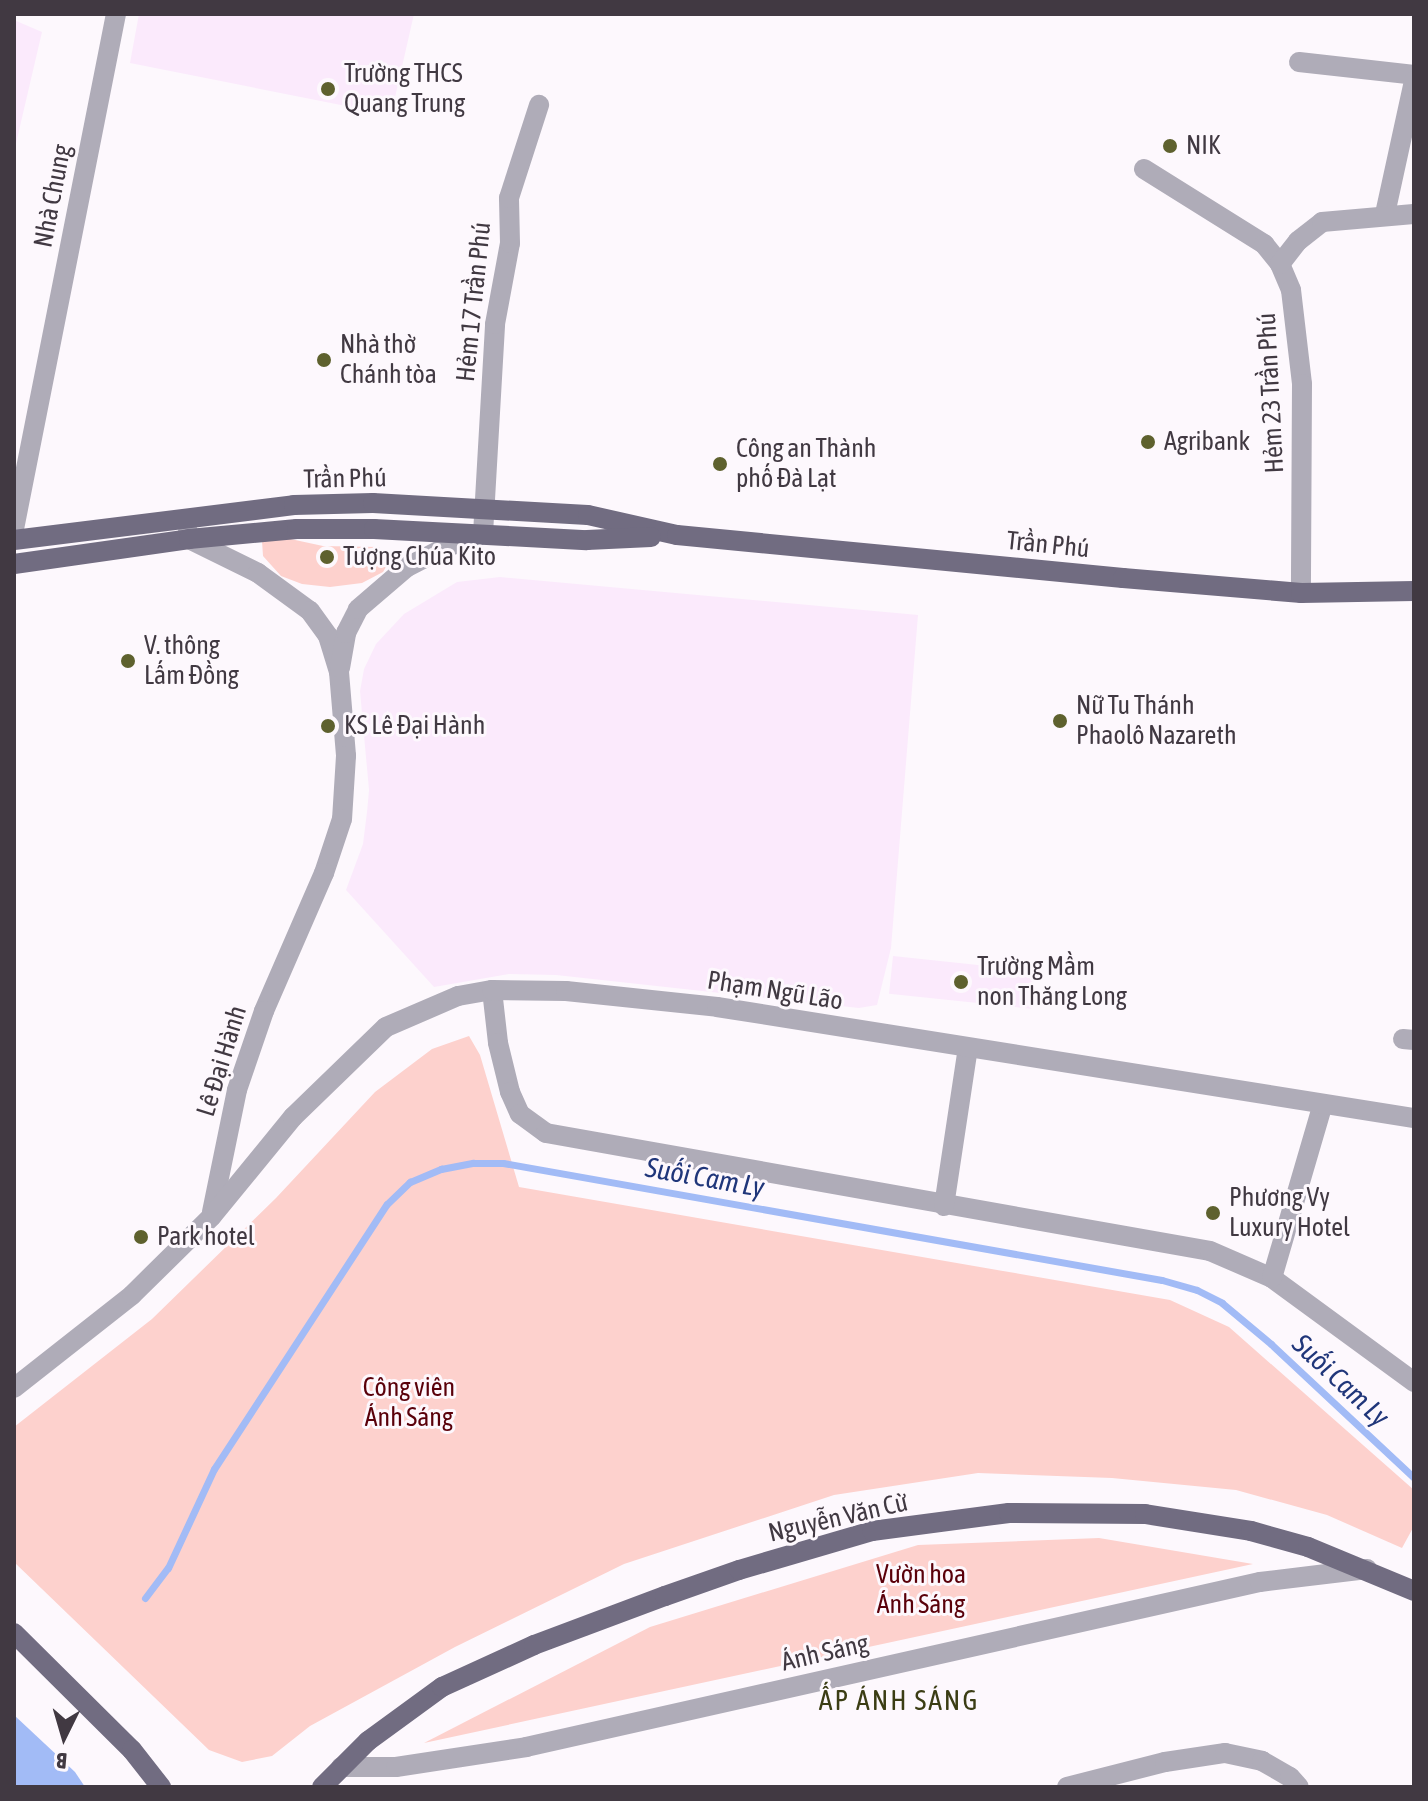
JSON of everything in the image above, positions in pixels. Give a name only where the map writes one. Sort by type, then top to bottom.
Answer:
[{"type":"main road","name":"Trần Phú","points":[[14,540],[294,505],[373,503],[588,515],[677,535],[1301,593],[1414,591]]},
{"type":"main road","name":"Trần Phú","points":[[14,564],[189,539],[297,529],[587,540],[677,535]]},
{"type":"main road","name":"Nguyễn Văn Cừ","points":[[322,1787],[368,1741],[442,1687],[497,1661],[739,1570],[872,1531],[1009,1513],[1145,1514],[1251,1531],[1412,1585]]},
{"type":"main road","points":[[14,1633],[132,1750],[161,1787]]},
{"type":"street","name":"Nhà Chung","points":[[14,529],[116,14]]},
{"type":"street","points":[[1299,62],[1414,78],[1385,214]]},
{"type":"street","name":"Hẻm 17 Trần Phú","points":[[484,509],[495,324],[510,243],[509,198],[539,105]]},
{"type":"street","name":"Hẻm 23 Trần Phú","points":[[1144,169],[1264,244],[1280,264],[1291,290],[1302,384],[1301,593]]},
{"type":"street","points":[[1280,264],[1298,241],[1322,222],[1385,214],[1414,214]]},
{"type":"street","points":[[483,534],[484,509]]},
{"type":"street","points":[[186,517],[189,539]]},
{"type":"street","name":"Lê Đại Hành","points":[[339,672],[346,633],[358,609],[407,567],[444,548],[483,534]]},
{"type":"street","name":"Lê Đại Hành","points":[[189,539],[258,573],[310,611],[328,636],[339,672],[346,756],[342,819],[299,935],[264,1011],[237,1090],[212,1216]]},
{"type":"street","points":[[492,990],[498,1043],[510,1092],[520,1114],[546,1133],[1210,1251],[1272,1278],[1414,1382]]},
{"type":"street","name":"Phạm Ngũ Lão","points":[[212,1216],[293,1117],[386,1027],[431,1005],[492,990],[566,991],[717,1007],[1414,1118]]},
{"type":"street","points":[[944,1206],[968,1048]]},
{"type":"street","points":[[1272,1278],[1323,1104]]},
{"type":"street","points":[[17,1379],[132,1295],[212,1216]]},
{"type":"street","name":"Ánh Sáng","points":[[341,1767],[396,1767],[526,1747],[1260,1582],[1367,1569]]},
{"type":"street","points":[[1067,1787],[1165,1762],[1225,1753],[1262,1761],[1290,1777],[1299,1787]]},
{"type":"shaded area","name":"Trường THCS Quang Trung","points":[[139,14],[414,14],[391,115],[130,63]]},
{"type":"shaded area","points":[[14,20],[42,32],[14,152]]},
{"type":"shaded area","points":[[500,577],[918,615],[891,948],[877,1005],[859,1008],[556,975],[509,974],[434,987],[346,890],[363,844],[367,812],[369,790],[360,691],[364,669],[376,644],[404,614],[457,582]]},
{"type":"shaded area","name":"Trường Mầm non Thăng Long","points":[[893,956],[1035,971],[1031,1009],[889,994]]},
{"type":"green space","points":[[272,535],[323,546],[379,547],[389,562],[383,572],[362,583],[330,587],[302,584],[281,576],[263,556],[262,541]]},
{"type":"green space","name":"Công viên Ánh Sáng","points":[[469,1036],[480,1055],[519,1187],[1170,1300],[1229,1327],[1414,1490],[1414,1526],[1402,1548],[1327,1515],[1236,1490],[1112,1478],[978,1473],[834,1495],[624,1564],[455,1647],[310,1726],[272,1756],[242,1762],[209,1750],[14,1562],[14,1427],[152,1319],[276,1198],[375,1092],[432,1049]]},
{"type":"green space","name":"Vườn hoa Ánh Sáng","points":[[1099,1538],[1253,1564],[424,1743],[650,1627],[918,1545]]},
{"type":"water","points":[[14,1715],[75,1772],[85,1787],[14,1787]]},
{"type":"waterway","name":"Suối Cam Ly","points":[[145,1598],[168,1568],[214,1469],[387,1204],[410,1182],[441,1169],[473,1163],[503,1163],[1162,1280],[1197,1290],[1222,1303],[1271,1344],[1414,1478]]},
{"type":"place","name":"Trường THCS Quang Trung","points":[[328,89]]},
{"type":"place","name":"NIK","points":[[1170,146]]},
{"type":"place","name":"Nhà thờ Chánh tòa","points":[[324,360]]},
{"type":"place","name":"Agribank","points":[[1148,442]]},
{"type":"place","name":"Công an Thành phố Đà Lạt","points":[[720,464]]},
{"type":"place","name":"Tượng Chúa Kito","points":[[327,557]]},
{"type":"place","name":"V. thông Lấm Đồng","points":[[128,661]]},
{"type":"place","name":"Nữ Tu Thánh Phaolô Nazareth","points":[[1060,721]]},
{"type":"place","name":"KS Lê Đại Hành","points":[[328,726]]},
{"type":"place","name":"Trường Mầm non Thăng Long","points":[[961,982]]},
{"type":"place","name":"Phương Vy Luxury Hotel","points":[[1213,1213]]},
{"type":"place","name":"Park hotel","points":[[141,1237]]},
{"type":"district","name":"ẤP ÁNH SÁNG","points":[[899,1700]]}]
